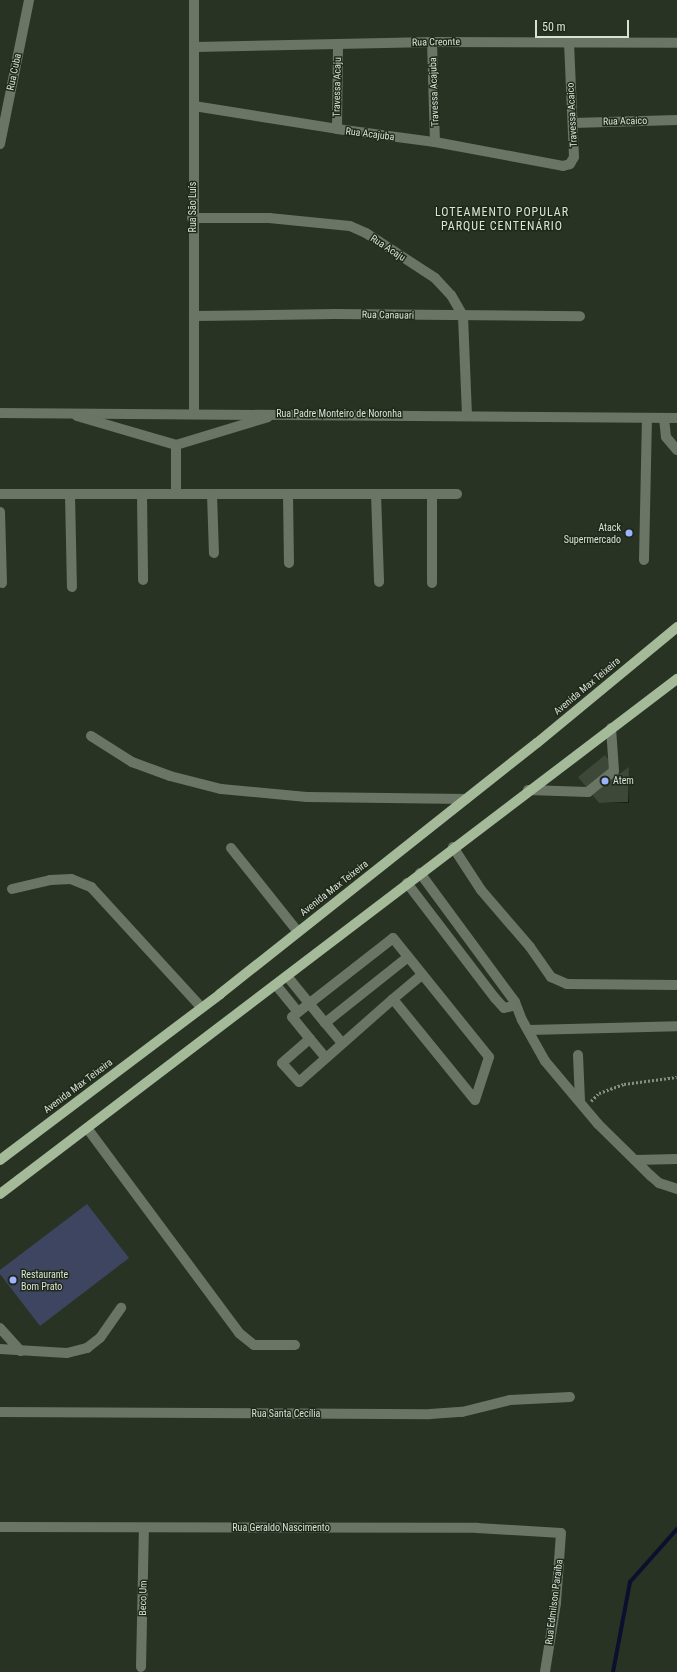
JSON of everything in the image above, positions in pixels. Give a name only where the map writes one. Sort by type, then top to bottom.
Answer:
[{"type":"main road","name":"Avenida Max Teixeira","points":[[0,1160],[202,1008],[466,799],[677,627]]},
{"type":"main road","points":[[0,1194],[288,976],[453,847],[677,679]]},
{"type":"street","name":"Rua Cuba","points":[[0,144],[1,127],[29,0]]},
{"type":"street","name":"Rua São Luís","points":[[194,0],[195,47],[192,218],[195,316],[194,414]]},
{"type":"street","name":"Rua Creonte","points":[[195,47],[432,42],[569,41],[677,43]]},
{"type":"street","name":"Travessa Acaico","points":[[546,164],[570,164],[574,156],[569,41]]},
{"type":"street","name":"Travessa Acajuba","points":[[432,42],[435,142]]},
{"type":"street","name":"Travessa Acaju","points":[[337,129],[338,44]]},
{"type":"street","name":"Rua Acajuba","points":[[194,106],[337,129],[435,142],[546,164]]},
{"type":"street","name":"Rua Acaico","points":[[573,123],[677,120]]},
{"type":"street","name":"Rua Acaju","points":[[192,218],[269,218],[350,226],[366,233],[435,278],[451,295],[463,316],[467,415]]},
{"type":"street","name":"Rua Canauari","points":[[195,316],[580,316]]},
{"type":"street","name":"Rua Padre Monteiro de Noronha","points":[[0,412],[677,418]]},
{"type":"street","points":[[65,413],[176,445],[278,414]]},
{"type":"street","points":[[644,560],[647,418]]},
{"type":"street","points":[[664,418],[666,437],[677,450]]},
{"type":"street","points":[[176,445],[176,494]]},
{"type":"street","points":[[0,494],[457,494]]},
{"type":"street","points":[[70,494],[72,587]]},
{"type":"street","points":[[142,494],[144,580]]},
{"type":"street","points":[[212,494],[214,553]]},
{"type":"street","points":[[288,494],[290,563]]},
{"type":"street","points":[[376,494],[379,582]]},
{"type":"street","points":[[432,494],[432,583]]},
{"type":"street","points":[[0,512],[2,583]]},
{"type":"street","points":[[528,790],[588,792],[614,771],[611,728]]},
{"type":"street","points":[[91,736],[132,762],[170,776],[221,789],[307,797],[466,799]]},
{"type":"street","points":[[453,847],[481,890],[530,947],[551,977],[567,984],[677,985]]},
{"type":"street","points":[[231,848],[298,932]]},
{"type":"street","points":[[420,873],[515,1002],[522,1020],[529,1030],[545,1061],[583,1104],[598,1124],[635,1160],[659,1183],[677,1188]]},
{"type":"street","points":[[12,889],[50,880],[71,879],[91,887],[202,1008]]},
{"type":"street","points":[[407,883],[504,1008],[522,1020]]},
{"type":"street","points":[[325,1057],[292,1017],[392,938],[489,1057],[475,1100],[392,999]]},
{"type":"street","points":[[325,1023],[408,956]]},
{"type":"street","points":[[310,1039],[282,1063],[299,1082],[325,1057],[422,975]]},
{"type":"street","points":[[288,976],[342,1043]]},
{"type":"street","points":[[276,985],[298,1012]]},
{"type":"street","points":[[504,1008],[513,1006],[515,1002]]},
{"type":"street","points":[[529,1030],[677,1026]]},
{"type":"street","points":[[578,1054],[583,1104]]},
{"type":"street","points":[[87,1128],[239,1333],[254,1345],[294,1345]]},
{"type":"street","points":[[635,1160],[677,1160]]},
{"type":"street","points":[[0,1349],[66,1353],[87,1348],[100,1338],[121,1308]]},
{"type":"street","points":[[0,1328],[21,1351]]},
{"type":"street","name":"Rua Santa Cecília","points":[[0,1412],[430,1414],[462,1412],[510,1400],[570,1397]]},
{"type":"street","name":"Rua Geraldo Nascimento","points":[[0,1527],[144,1529],[468,1528],[561,1533]]},
{"type":"street","name":"Beco Um","points":[[141,1667],[144,1529]]},
{"type":"street","name":"Rua Edmilson Paraíba","points":[[545,1672],[556,1603],[561,1533]]},
{"type":"path","points":[[583,1104],[599,1093],[624,1084],[677,1077]]},
{"type":"shaded area","points":[[87,1204],[129,1258],[40,1326],[0,1274],[0,1270]]},
{"type":"building","name":"Atem","points":[[605,755],[619,774],[629,767],[628,802],[599,803],[578,777]]},
{"type":"waterway","points":[[613,1672],[630,1582],[677,1529]]},
{"type":"place","name":"Atack Supermercado","points":[[629,533]]},
{"type":"place","name":"Atem","points":[[605,781]]},
{"type":"place","name":"Restaurante Bom Prato","points":[[13,1280]]},
{"type":"district","name":"LOTEAMENTO POPULAR PARQUE CENTENÁRIO","points":[[502,220]]}]
